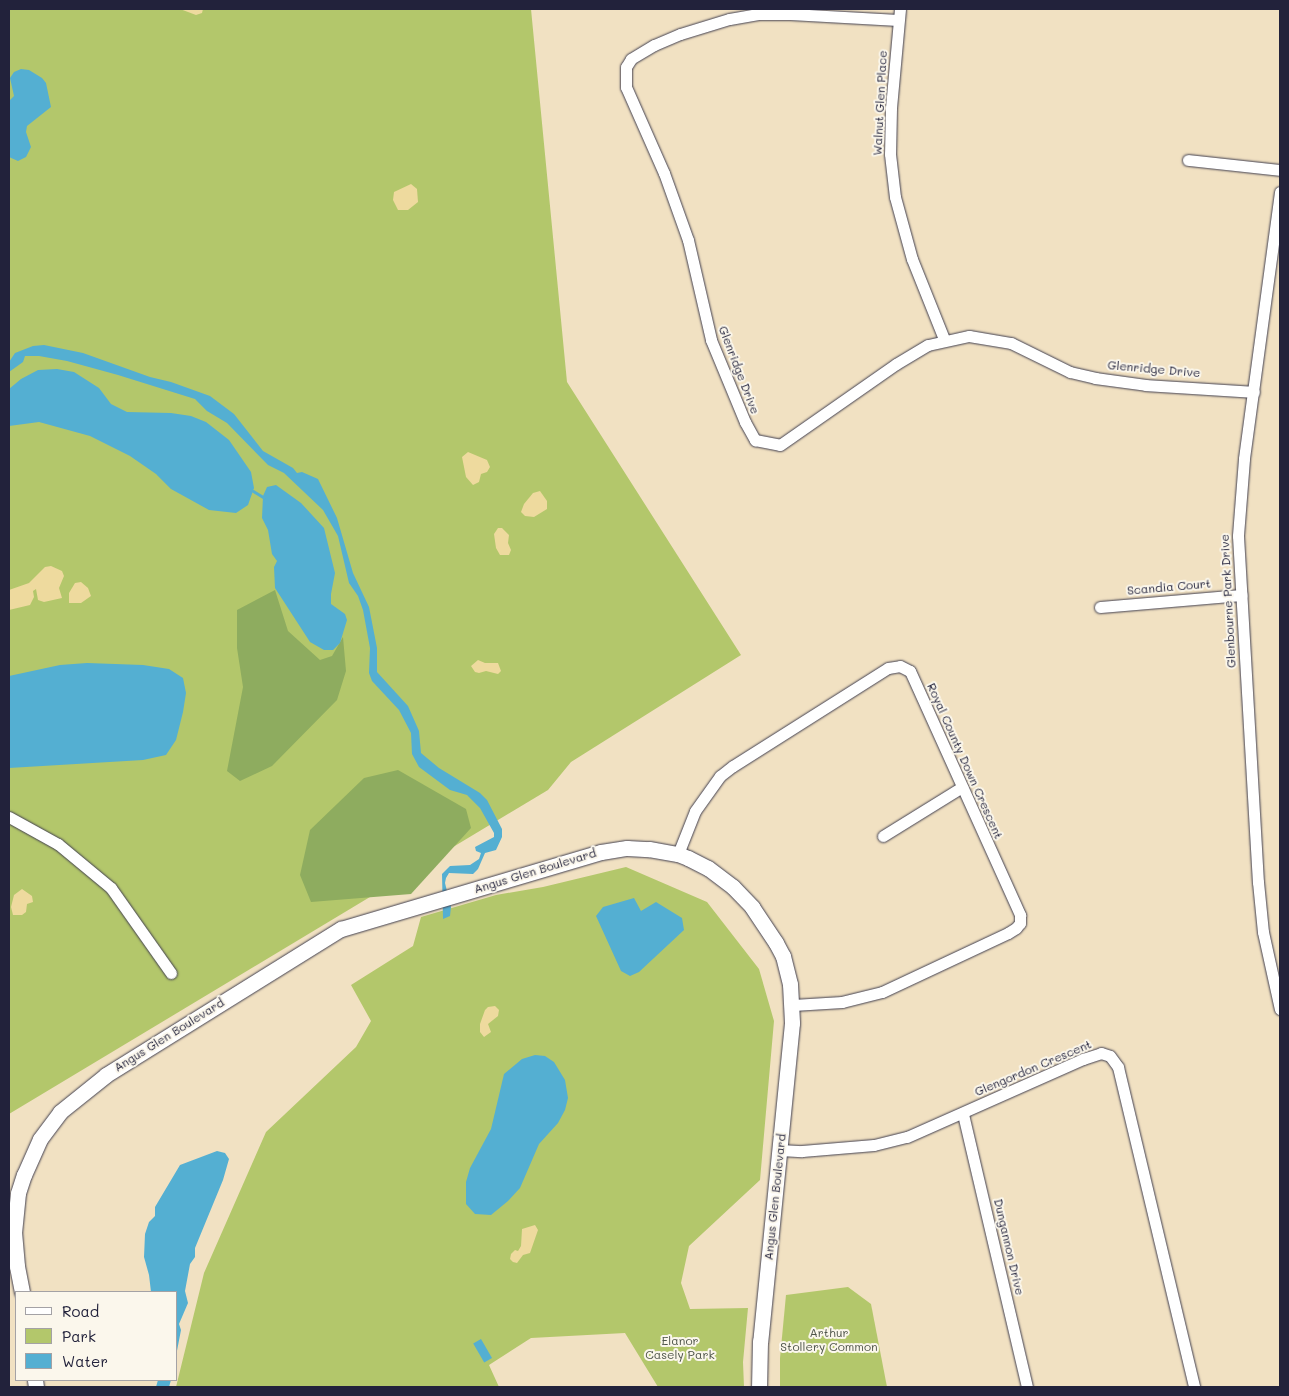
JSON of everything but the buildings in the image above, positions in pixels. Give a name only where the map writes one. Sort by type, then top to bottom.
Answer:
[{"type":"street","name":"Glenridge Drive","points":[[899,14],[758,14],[680,34],[643,51],[631,59],[626,67],[626,87],[664,173],[688,240],[711,340],[744,422],[756,440],[780,444],[896,364],[928,345],[944,339],[969,336],[1011,343],[1070,372],[1102,379],[1146,385],[1254,392]]},
{"type":"street","name":"Walnut Glen Place","points":[[899,14],[890,154],[895,197],[912,258],[944,339]]},
{"type":"street","points":[[1188,160],[1280,170]]},
{"type":"street","name":"Glenbourne Park Drive","points":[[1280,192],[1239,504],[1238,536],[1261,910],[1268,958],[1280,1008]]},
{"type":"street","name":"Scandia Court","points":[[1100,607],[1241,595]]},
{"type":"street","name":"Royal County Down Crescent","points":[[678,854],[694,811],[720,776],[747,756],[894,666],[906,668],[912,676],[1020,915],[1018,925],[1008,933],[882,992],[842,1002],[793,1006]]},
{"type":"street","points":[[884,836],[962,787]]},
{"type":"street","points":[[9,817],[58,844],[111,888],[171,973]]},
{"type":"street","name":"Angus Glen Boulevard","points":[[22,1291],[13,1267],[16,1212],[24,1175],[40,1139],[60,1112],[106,1075],[329,934],[362,922],[610,850],[638,848],[678,854],[718,874],[752,907],[783,956],[790,984],[793,1006],[760,1341],[759,1387]]},
{"type":"street","name":"Glengordon Crescent","points":[[780,1150],[802,1151],[888,1143],[924,1131],[1083,1059],[1106,1054],[1114,1059],[1118,1067],[1194,1387]]},
{"type":"street","name":"Dungannon Drive","points":[[963,1114],[1027,1387]]},
{"type":"green space","points":[[9,9],[531,9],[567,382],[741,655],[571,762],[548,790],[9,1114]]},
{"type":"green space","points":[[275,590],[288,631],[320,660],[332,656],[343,637],[346,671],[337,700],[272,766],[240,781],[227,771],[243,687],[237,648],[237,610]]},
{"type":"green space","points":[[398,770],[466,809],[471,828],[411,894],[311,902],[300,875],[310,830],[364,778]]},
{"type":"green space","name":"Elanor Casely Park","points":[[626,867],[707,902],[759,969],[774,1021],[760,1180],[689,1246],[681,1283],[690,1309],[748,1308],[743,1362],[744,1387],[658,1387],[625,1333],[531,1338],[489,1365],[499,1387],[176,1387],[204,1273],[266,1132],[356,1047],[371,1021],[351,985],[413,946],[421,917],[496,895],[543,887]]},
{"type":"green space","name":"Arthur Stollery Common","points":[[848,1287],[871,1304],[887,1387],[780,1387],[780,1358],[786,1295]]},
{"type":"sand","points":[[180,9],[203,9],[202,13],[196,15]]},
{"type":"sand","points":[[411,184],[417,189],[418,202],[408,210],[398,210],[393,200],[394,192]]},
{"type":"sand","points":[[468,452],[487,460],[490,467],[487,472],[481,474],[479,482],[473,485],[466,477],[462,457]]},
{"type":"sand","points":[[540,491],[547,501],[547,509],[534,517],[525,516],[521,512],[524,504],[533,493]]},
{"type":"sand","points":[[498,528],[502,528],[509,535],[508,543],[511,550],[509,555],[500,555],[496,548],[494,534]]},
{"type":"sand","points":[[51,566],[62,571],[64,576],[59,588],[62,598],[44,602],[38,600],[36,589],[33,591],[34,597],[30,605],[9,610],[9,590],[29,583],[45,567]]},
{"type":"sand","points":[[81,582],[88,588],[91,596],[81,603],[69,603],[69,593],[75,583]]},
{"type":"sand","points":[[478,660],[485,663],[498,663],[501,671],[498,674],[486,671],[475,672],[471,666]]},
{"type":"sand","points":[[22,889],[32,896],[33,902],[27,904],[26,912],[22,915],[13,915],[11,907],[14,895]]},
{"type":"sand","points":[[495,1006],[499,1010],[498,1016],[488,1024],[491,1032],[484,1037],[480,1032],[480,1024],[485,1010],[488,1007]]},
{"type":"sand","points":[[535,1225],[538,1230],[530,1253],[523,1255],[517,1263],[513,1262],[510,1259],[511,1254],[515,1250],[518,1251],[521,1246],[522,1229]]},
{"type":"water","points":[[21,69],[29,70],[42,78],[46,83],[51,107],[27,126],[26,132],[31,147],[26,157],[18,161],[9,157],[9,101],[14,96],[10,78],[14,72]]},
{"type":"water","points":[[44,345],[83,353],[210,396],[234,414],[263,451],[293,468],[297,473],[302,472],[318,479],[337,518],[353,573],[369,607],[377,648],[377,672],[408,706],[419,731],[421,753],[439,768],[480,793],[487,800],[502,829],[502,837],[496,850],[485,853],[478,869],[473,874],[449,873],[446,878],[445,883],[451,907],[450,916],[443,919],[442,874],[450,866],[470,865],[479,859],[481,853],[476,851],[475,847],[494,837],[494,833],[480,808],[467,795],[450,790],[419,767],[412,754],[411,733],[399,710],[372,681],[369,673],[370,648],[363,610],[358,596],[349,583],[338,536],[323,510],[284,473],[268,465],[227,423],[207,411],[195,399],[118,375],[67,361],[39,356],[25,356],[23,362],[9,372],[9,362],[15,353],[33,346]]},
{"type":"water","points":[[57,369],[74,372],[99,388],[111,404],[127,412],[171,413],[191,416],[206,422],[229,440],[251,472],[254,488],[248,505],[236,513],[209,510],[171,489],[156,474],[130,456],[90,436],[39,422],[9,426],[9,389],[21,379],[38,370]]},
{"type":"water","points":[[276,485],[301,503],[324,528],[335,573],[331,604],[345,614],[347,620],[340,643],[333,650],[324,650],[310,642],[275,588],[274,567],[277,561],[272,554],[268,530],[262,518],[263,496],[267,487]]},
{"type":"water","points":[[87,663],[143,665],[169,669],[183,678],[186,693],[183,712],[176,740],[166,755],[143,760],[9,768],[9,676],[60,665]]},
{"type":"water","points":[[634,898],[641,911],[656,902],[682,918],[684,930],[639,972],[630,976],[621,971],[596,916],[603,907]]},
{"type":"water","points":[[535,1055],[545,1056],[554,1062],[565,1080],[568,1098],[565,1110],[558,1123],[539,1144],[520,1188],[491,1215],[475,1214],[466,1204],[466,1182],[470,1168],[491,1129],[504,1074],[522,1059]]},
{"type":"water","points":[[217,1151],[225,1153],[229,1159],[223,1180],[195,1248],[195,1257],[190,1264],[185,1291],[188,1303],[179,1324],[181,1330],[178,1346],[178,1291],[151,1291],[144,1257],[145,1234],[149,1222],[155,1216],[155,1207],[180,1165]]},
{"type":"water","points":[[481,1339],[492,1358],[484,1363],[473,1344]]},
{"type":"water","points":[[158,1381],[171,1381],[169,1387],[156,1387]]},
{"type":"waterway","points":[[253,491],[263,497]]}]
